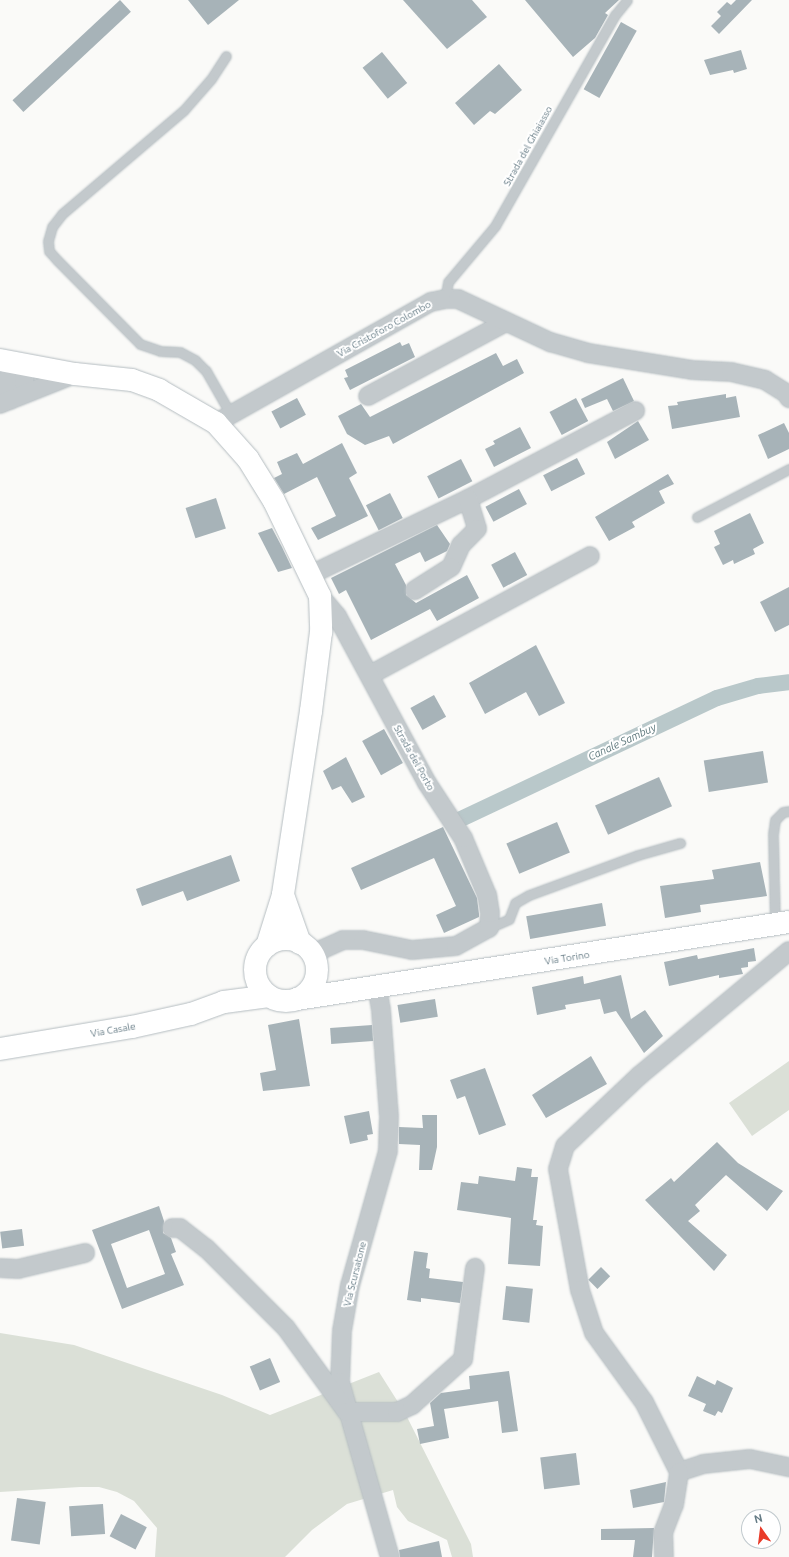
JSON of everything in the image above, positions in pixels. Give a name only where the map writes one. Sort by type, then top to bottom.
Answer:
[{"type":"main road","points":[[15,362],[75,374],[132,380],[223,418],[274,501],[320,596],[321,632],[311,711],[283,895],[267,946],[258,958],[255,972],[257,982],[269,996],[278,1000],[297,999],[306,994],[310,959],[283,895]]},
{"type":"main road","name":"Via Torino","points":[[297,999],[782,923]]},
{"type":"main road","points":[[267,946],[283,939],[310,959],[368,988]]},
{"type":"main road","points":[[224,1002],[255,972]]},
{"type":"main road","points":[[224,1002],[269,996]]},
{"type":"main road","name":"Via Casale","points":[[0,1049],[132,1027],[191,1014],[224,1002]]},
{"type":"street","name":"Via Cristoforo Colombo","points":[[223,418],[431,302],[445,299],[458,299],[550,342],[588,353],[692,370],[731,372],[764,380],[786,393],[789,398]]},
{"type":"street","points":[[368,396],[506,322]]},
{"type":"street","points":[[3,398],[15,362]]},
{"type":"street","points":[[3,398],[75,374]]},
{"type":"street","points":[[310,575],[468,499],[636,411]]},
{"type":"street","points":[[415,590],[451,567],[461,545],[476,529],[468,499]]},
{"type":"street","points":[[370,675],[590,556]]},
{"type":"street","name":"Strada del Porto","points":[[320,596],[337,616],[427,783],[463,838],[487,895],[489,928]]},
{"type":"street","points":[[310,959],[323,949],[343,940],[363,940],[412,950],[456,946],[489,928]]},
{"type":"street","points":[[664,1557],[663,1534],[674,1505],[679,1472],[644,1402],[594,1333],[580,1290],[558,1169],[565,1146],[570,1141],[640,1075],[789,951]]},
{"type":"street","name":"Via Scursatone","points":[[368,988],[381,1010],[388,1110],[388,1151],[350,1285],[342,1331],[340,1382],[347,1412],[390,1557]]},
{"type":"street","points":[[172,1228],[180,1228],[206,1248],[286,1328],[347,1412],[397,1412],[412,1405],[463,1359],[475,1268]]},
{"type":"street","points":[[0,1268],[18,1269],[85,1254]]},
{"type":"street","points":[[679,1472],[703,1464],[750,1459],[789,1467]]},
{"type":"lane","name":"Strada del Ghiaiasso","points":[[445,299],[448,282],[495,226],[615,15],[627,0]]},
{"type":"lane","points":[[223,418],[206,371],[195,360],[180,352],[160,351],[140,344],[57,260],[49,251],[48,241],[52,227],[62,214],[184,110],[211,79],[226,56]]},
{"type":"lane","points":[[697,518],[789,469]]},
{"type":"lane","name":"Via Torino","points":[[782,923],[773,834],[775,820],[783,812],[789,811]]},
{"type":"lane","points":[[489,928],[509,919],[515,903],[529,895],[592,874],[638,855],[680,843]]},
{"type":"shaded area","points":[[789,1061],[789,1110],[752,1136],[729,1103]]},
{"type":"shaded area","points":[[0,1333],[74,1345],[222,1395],[270,1415],[379,1372],[405,1413],[471,1544],[473,1557],[452,1557],[447,1540],[408,1521],[397,1507],[393,1490],[347,1504],[312,1530],[285,1557],[155,1557],[157,1528],[134,1501],[117,1492],[99,1487],[80,1487],[0,1492]]},
{"type":"building","points":[[120,0],[131,12],[23,112],[12,100]]},
{"type":"building","points":[[188,0],[239,0],[208,25]]},
{"type":"building","points":[[403,0],[472,0],[487,17],[447,49]]},
{"type":"building","points":[[525,0],[619,0],[605,13],[608,15],[595,38],[573,57]]},
{"type":"building","points":[[736,0],[752,0],[719,34],[711,26],[721,16],[717,12],[727,2],[731,5]]},
{"type":"building","points":[[621,22],[637,31],[599,98],[584,89]]},
{"type":"building","points":[[741,50],[747,69],[734,73],[733,70],[710,75],[704,60]]},
{"type":"building","points":[[382,52],[407,83],[388,99],[363,68]]},
{"type":"building","points":[[499,64],[522,90],[495,114],[490,111],[474,125],[455,103]]},
{"type":"building","points":[[400,342],[402,346],[409,343],[415,357],[350,390],[344,378],[348,377],[345,370]]},
{"type":"building","points":[[496,353],[503,366],[517,359],[524,373],[393,444],[389,436],[365,445],[347,434],[338,416],[361,404],[370,417]]},
{"type":"building","points":[[623,378],[634,401],[613,411],[607,399],[585,408],[581,399]]},
{"type":"building","points":[[726,394],[726,398],[736,396],[740,417],[672,429],[668,406],[678,405],[677,402]]},
{"type":"building","points":[[297,398],[306,415],[280,428],[271,412]]},
{"type":"building","points":[[576,398],[588,421],[562,435],[550,412]]},
{"type":"building","points":[[638,421],[649,440],[615,459],[607,442]]},
{"type":"building","points":[[784,423],[789,433],[789,449],[768,459],[758,435]]},
{"type":"building","points":[[520,427],[531,448],[494,467],[485,449],[495,444],[493,441]]},
{"type":"building","points":[[342,443],[357,473],[349,478],[368,516],[318,540],[311,528],[336,516],[317,477],[284,494],[274,478],[282,474],[277,462],[297,453],[303,464]]},
{"type":"building","points":[[577,458],[585,474],[551,491],[543,475]]},
{"type":"building","points":[[461,459],[472,481],[438,499],[427,476]]},
{"type":"building","points":[[668,474],[674,484],[659,491],[665,503],[632,522],[635,527],[609,541],[595,517]]},
{"type":"building","points":[[519,489],[527,504],[493,522],[485,507]]},
{"type":"building","points":[[390,493],[403,518],[379,530],[366,505]]},
{"type":"building","points":[[216,498],[226,528],[195,538],[186,508]]},
{"type":"building","points":[[750,513],[764,543],[753,549],[755,554],[734,564],[733,560],[723,565],[714,547],[720,544],[714,531]]},
{"type":"building","points":[[437,525],[450,544],[447,551],[425,562],[420,552],[395,564],[406,585],[406,595],[416,603],[467,575],[479,598],[437,621],[430,609],[371,640],[346,590],[339,594],[331,578]]},
{"type":"building","points":[[272,528],[292,568],[278,572],[258,533]]},
{"type":"building","points":[[515,552],[527,575],[503,588],[491,565]]},
{"type":"building","points":[[789,587],[789,625],[775,632],[760,602]]},
{"type":"building","points":[[536,645],[565,703],[539,716],[526,692],[485,714],[469,683]]},
{"type":"building","points":[[434,695],[446,717],[423,730],[410,708]]},
{"type":"building","points":[[384,729],[403,763],[381,775],[362,741]]},
{"type":"building","points":[[763,751],[768,783],[709,792],[704,760]]},
{"type":"building","points":[[346,757],[365,797],[352,803],[341,786],[332,790],[323,771]]},
{"type":"building","points":[[659,777],[672,806],[608,835],[595,805]]},
{"type":"building","points":[[557,822],[570,852],[519,874],[506,843]]},
{"type":"building","points":[[443,827],[477,898],[479,914],[479,917],[444,933],[436,915],[456,906],[434,858],[361,890],[351,868]]},
{"type":"building","points":[[231,855],[240,881],[187,901],[183,891],[142,906],[136,889]]},
{"type":"building","points":[[760,862],[767,896],[700,905],[701,912],[665,918],[660,886],[714,879],[712,870]]},
{"type":"building","points":[[602,903],[606,926],[530,939],[526,916]]},
{"type":"building","points":[[754,948],[756,961],[748,962],[748,967],[741,968],[743,974],[719,978],[719,975],[669,986],[664,962],[697,955],[698,959]]},
{"type":"building","points":[[621,975],[631,1019],[645,1010],[663,1036],[644,1053],[616,1011],[604,1014],[600,999],[565,1005],[566,1009],[537,1015],[532,987],[583,976],[584,984]]},
{"type":"building","points":[[435,999],[438,1017],[400,1023],[397,1005]]},
{"type":"building","points":[[299,1019],[310,1086],[263,1091],[260,1073],[276,1070],[268,1025]]},
{"type":"building","points":[[372,1025],[373,1041],[331,1044],[330,1028]]},
{"type":"building","points":[[591,1056],[607,1084],[546,1118],[532,1095]]},
{"type":"building","points":[[485,1068],[506,1125],[479,1135],[465,1096],[457,1099],[450,1080]]},
{"type":"building","points":[[369,1111],[373,1134],[367,1135],[368,1140],[350,1144],[344,1116]]},
{"type":"building","points":[[422,1115],[437,1115],[437,1147],[432,1170],[419,1170],[420,1145],[399,1144],[399,1127],[423,1128]]},
{"type":"building","points":[[717,1142],[738,1163],[783,1191],[767,1211],[726,1175],[695,1205],[700,1211],[688,1221],[727,1255],[714,1271],[645,1200],[671,1178],[674,1182]]},
{"type":"building","points":[[517,1167],[532,1169],[531,1177],[538,1177],[533,1220],[537,1220],[536,1225],[543,1226],[540,1266],[508,1264],[511,1218],[457,1210],[461,1182],[478,1184],[479,1176],[515,1181]]},
{"type":"building","points":[[159,1206],[164,1221],[163,1233],[171,1238],[176,1252],[171,1254],[184,1285],[122,1309],[92,1230]],"holes":[[[149,1230],[165,1274],[127,1288],[111,1244]]]},
{"type":"building","points":[[22,1229],[24,1246],[2,1249],[0,1232]]},
{"type":"building","points":[[414,1251],[428,1253],[426,1268],[430,1269],[429,1278],[463,1282],[460,1303],[421,1298],[421,1302],[407,1300]]},
{"type":"building","points":[[601,1267],[610,1276],[597,1289],[588,1280]]},
{"type":"building","points":[[506,1286],[533,1289],[529,1323],[502,1320]]},
{"type":"building","points":[[270,1358],[280,1382],[260,1391],[250,1367]]},
{"type":"building","points":[[509,1371],[518,1431],[502,1433],[498,1401],[444,1409],[449,1438],[420,1444],[417,1429],[434,1426],[430,1403],[441,1393],[470,1389],[469,1376]]},
{"type":"building","points":[[697,1376],[715,1385],[717,1380],[733,1388],[722,1413],[718,1411],[715,1416],[703,1411],[706,1404],[688,1396]]},
{"type":"building","points":[[576,1453],[580,1485],[544,1489],[540,1457]]},
{"type":"building","points":[[666,1482],[664,1502],[633,1508],[630,1490]]},
{"type":"building","points":[[17,1498],[46,1502],[40,1545],[11,1541]]},
{"type":"building","points":[[103,1504],[105,1534],[71,1536],[69,1506]]},
{"type":"building","points":[[121,1514],[147,1527],[135,1549],[110,1536]]},
{"type":"building","points":[[654,1528],[652,1557],[633,1557],[635,1540],[601,1540],[601,1529]]},
{"type":"building","points":[[439,1541],[442,1557],[400,1557],[399,1550]]},
{"type":"waterway","name":"Canale Sambuy","points":[[461,819],[717,698],[758,686],[789,682]]}]
